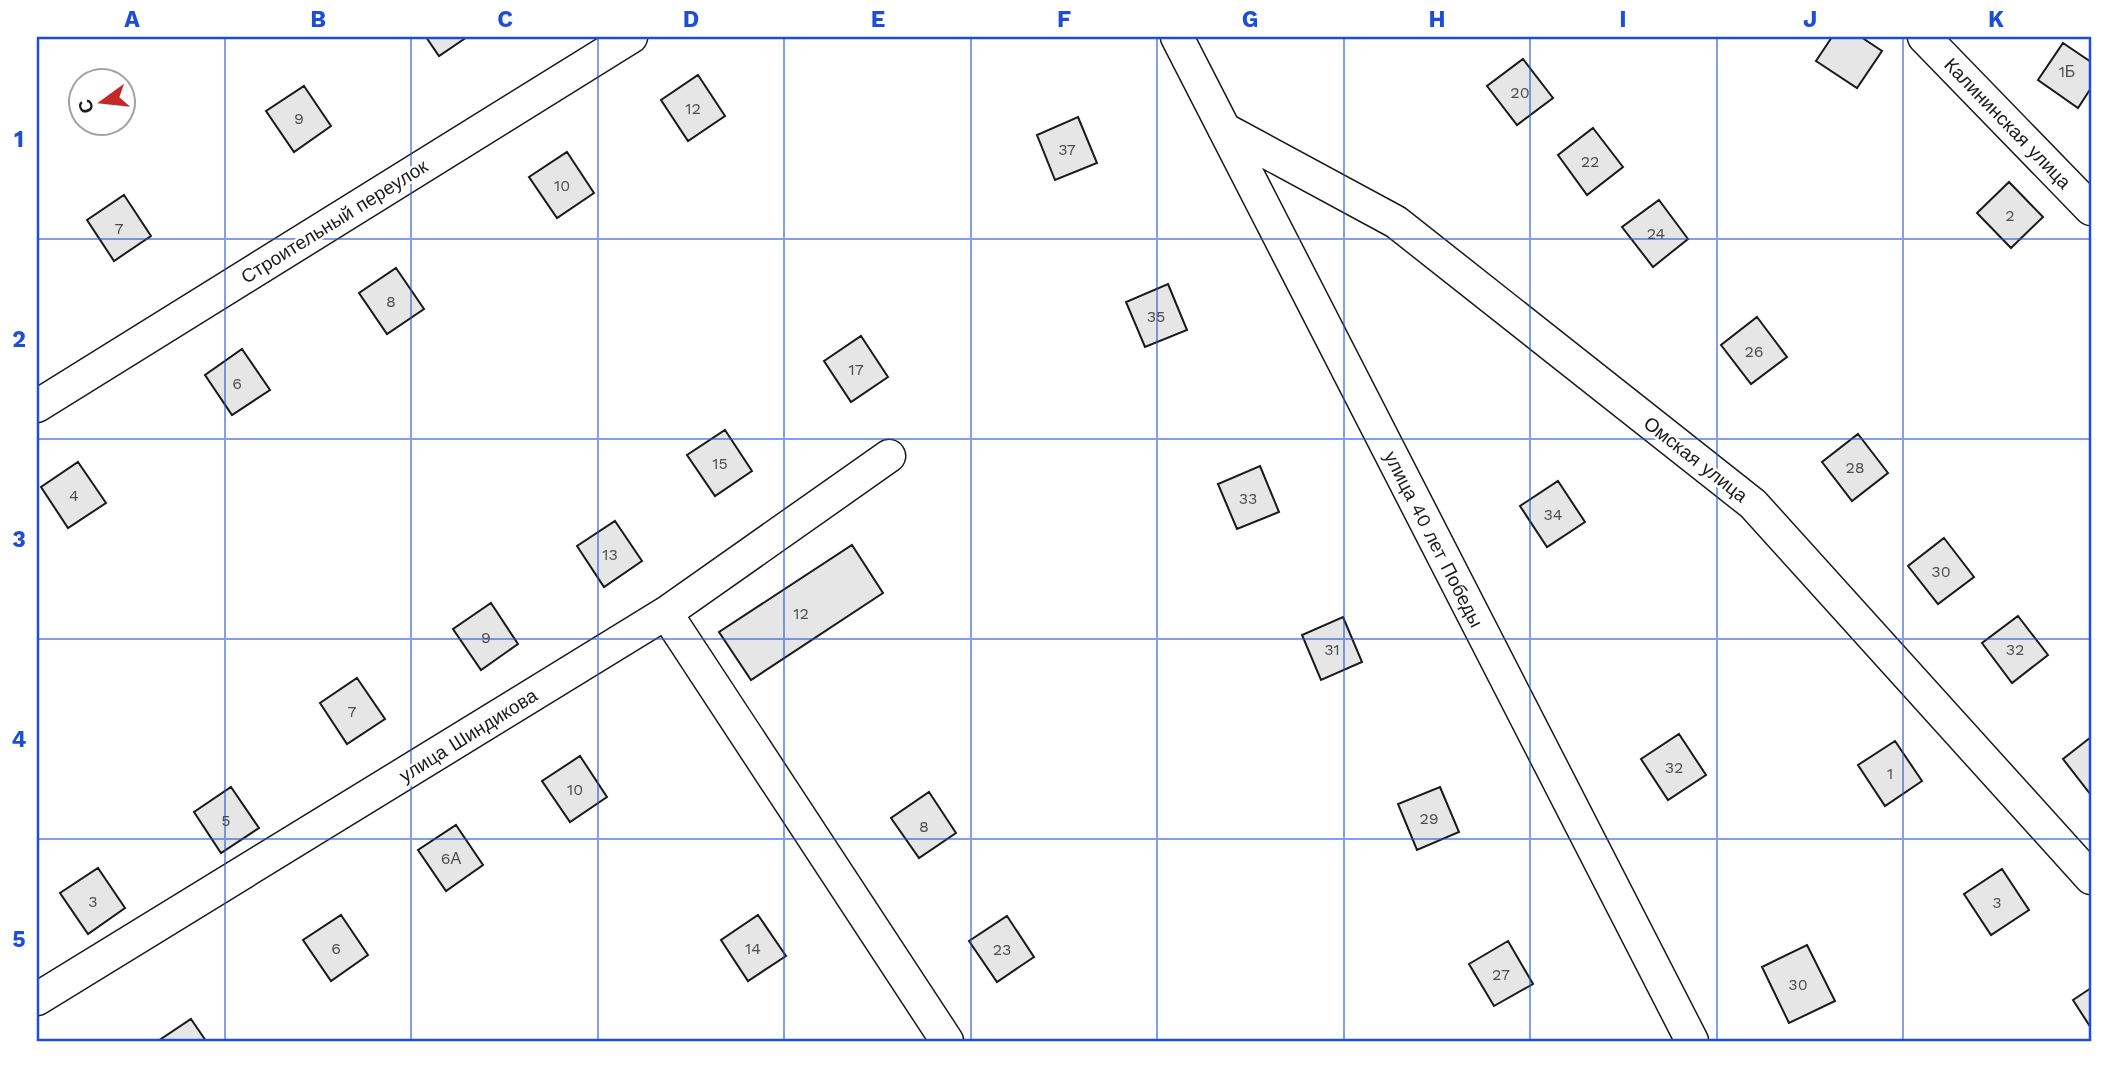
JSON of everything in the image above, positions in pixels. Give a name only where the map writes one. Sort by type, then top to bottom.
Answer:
[{"type":"street","name":"Строительный переулок","points":[[37,406],[631,37]]},
{"type":"street","name":"улица 40 лет Победы","points":[[1177,37],[1692,1041]]},
{"type":"street","name":"Калининская улица","points":[[1924,37],[2091,209]]},
{"type":"street","name":"Омская улица","points":[[1224,129],[1396,222],[1752,503],[2091,878]]},
{"type":"street","name":"улица Шиндикова","points":[[37,999],[666,613],[889,456]]},
{"type":"street","points":[[666,613],[947,1041]]},
{"type":"building","points":[[426,37],[467,37],[439,56]]},
{"type":"building","points":[[1832,37],[1861,37],[1882,51],[1857,88],[1816,61]]},
{"type":"building","points":[[2063,43],[2091,62],[2091,88],[2078,108],[2038,80]]},
{"type":"building","points":[[1523,59],[1553,98],[1517,125],[1487,86]]},
{"type":"building","points":[[698,75],[725,116],[688,141],[661,100]]},
{"type":"building","points":[[304,86],[331,126],[294,152],[266,111]]},
{"type":"building","points":[[1078,117],[1097,163],[1055,180],[1037,135]]},
{"type":"building","points":[[1593,128],[1623,167],[1587,195],[1558,155]]},
{"type":"building","points":[[567,152],[594,193],[557,218],[529,177]]},
{"type":"building","points":[[2009,182],[2043,217],[2011,248],[1977,213]]},
{"type":"building","points":[[124,195],[151,236],[114,261],[87,220]]},
{"type":"building","points":[[1659,200],[1688,239],[1653,267],[1622,227]]},
{"type":"building","points":[[396,268],[424,309],[387,334],[359,293]]},
{"type":"building","points":[[1168,284],[1187,330],[1145,347],[1126,302]]},
{"type":"building","points":[[1757,317],[1787,357],[1751,384],[1721,345]]},
{"type":"building","points":[[861,336],[888,377],[851,402],[824,361]]},
{"type":"building","points":[[242,349],[270,390],[232,415],[205,375]]},
{"type":"building","points":[[725,430],[752,471],[715,496],[687,455]]},
{"type":"building","points":[[1858,434],[1888,473],[1852,501],[1822,462]]},
{"type":"building","points":[[78,462],[106,503],[68,528],[41,487]]},
{"type":"building","points":[[1260,466],[1279,512],[1237,529],[1218,484]]},
{"type":"building","points":[[1558,481],[1585,522],[1547,547],[1520,506]]},
{"type":"building","points":[[615,521],[642,561],[604,587],[577,546]]},
{"type":"building","points":[[1944,538],[1974,577],[1938,604],[1908,566]]},
{"type":"building","points":[[852,545],[883,593],[751,680],[719,632]]},
{"type":"building","points":[[491,603],[518,644],[481,670],[453,629]]},
{"type":"building","points":[[2018,616],[2048,655],[2012,683],[1982,643]]},
{"type":"building","points":[[1343,617],[1362,662],[1321,680],[1302,635]]},
{"type":"building","points":[[357,678],[385,719],[347,744],[320,703]]},
{"type":"building","points":[[1679,734],[1706,775],[1668,800],[1641,759]]},
{"type":"building","points":[[2091,737],[2091,795],[2063,759]]},
{"type":"building","points":[[1895,741],[1922,781],[1885,806],[1858,765]]},
{"type":"building","points":[[580,756],[607,797],[570,822],[542,781]]},
{"type":"building","points":[[231,787],[259,828],[221,853],[194,812]]},
{"type":"building","points":[[1440,787],[1459,832],[1417,850],[1398,804]]},
{"type":"building","points":[[929,792],[956,833],[919,858],[891,818]]},
{"type":"building","points":[[456,825],[483,865],[446,891],[418,850]]},
{"type":"building","points":[[98,868],[125,908],[88,934],[60,893]]},
{"type":"building","points":[[2002,869],[2029,910],[1991,935],[1964,894]]},
{"type":"building","points":[[341,915],[368,955],[331,981],[303,940]]},
{"type":"building","points":[[758,915],[786,956],[748,981],[721,940]]},
{"type":"building","points":[[1007,916],[1034,957],[997,982],[969,941]]},
{"type":"building","points":[[1508,941],[1533,984],[1494,1006],[1469,964]]},
{"type":"building","points":[[1807,945],[1835,1001],[1789,1023],[1762,967]]},
{"type":"building","points":[[2091,988],[2091,1028],[2073,1000]]},
{"type":"building","points":[[191,1019],[206,1041],[158,1041]]}]
